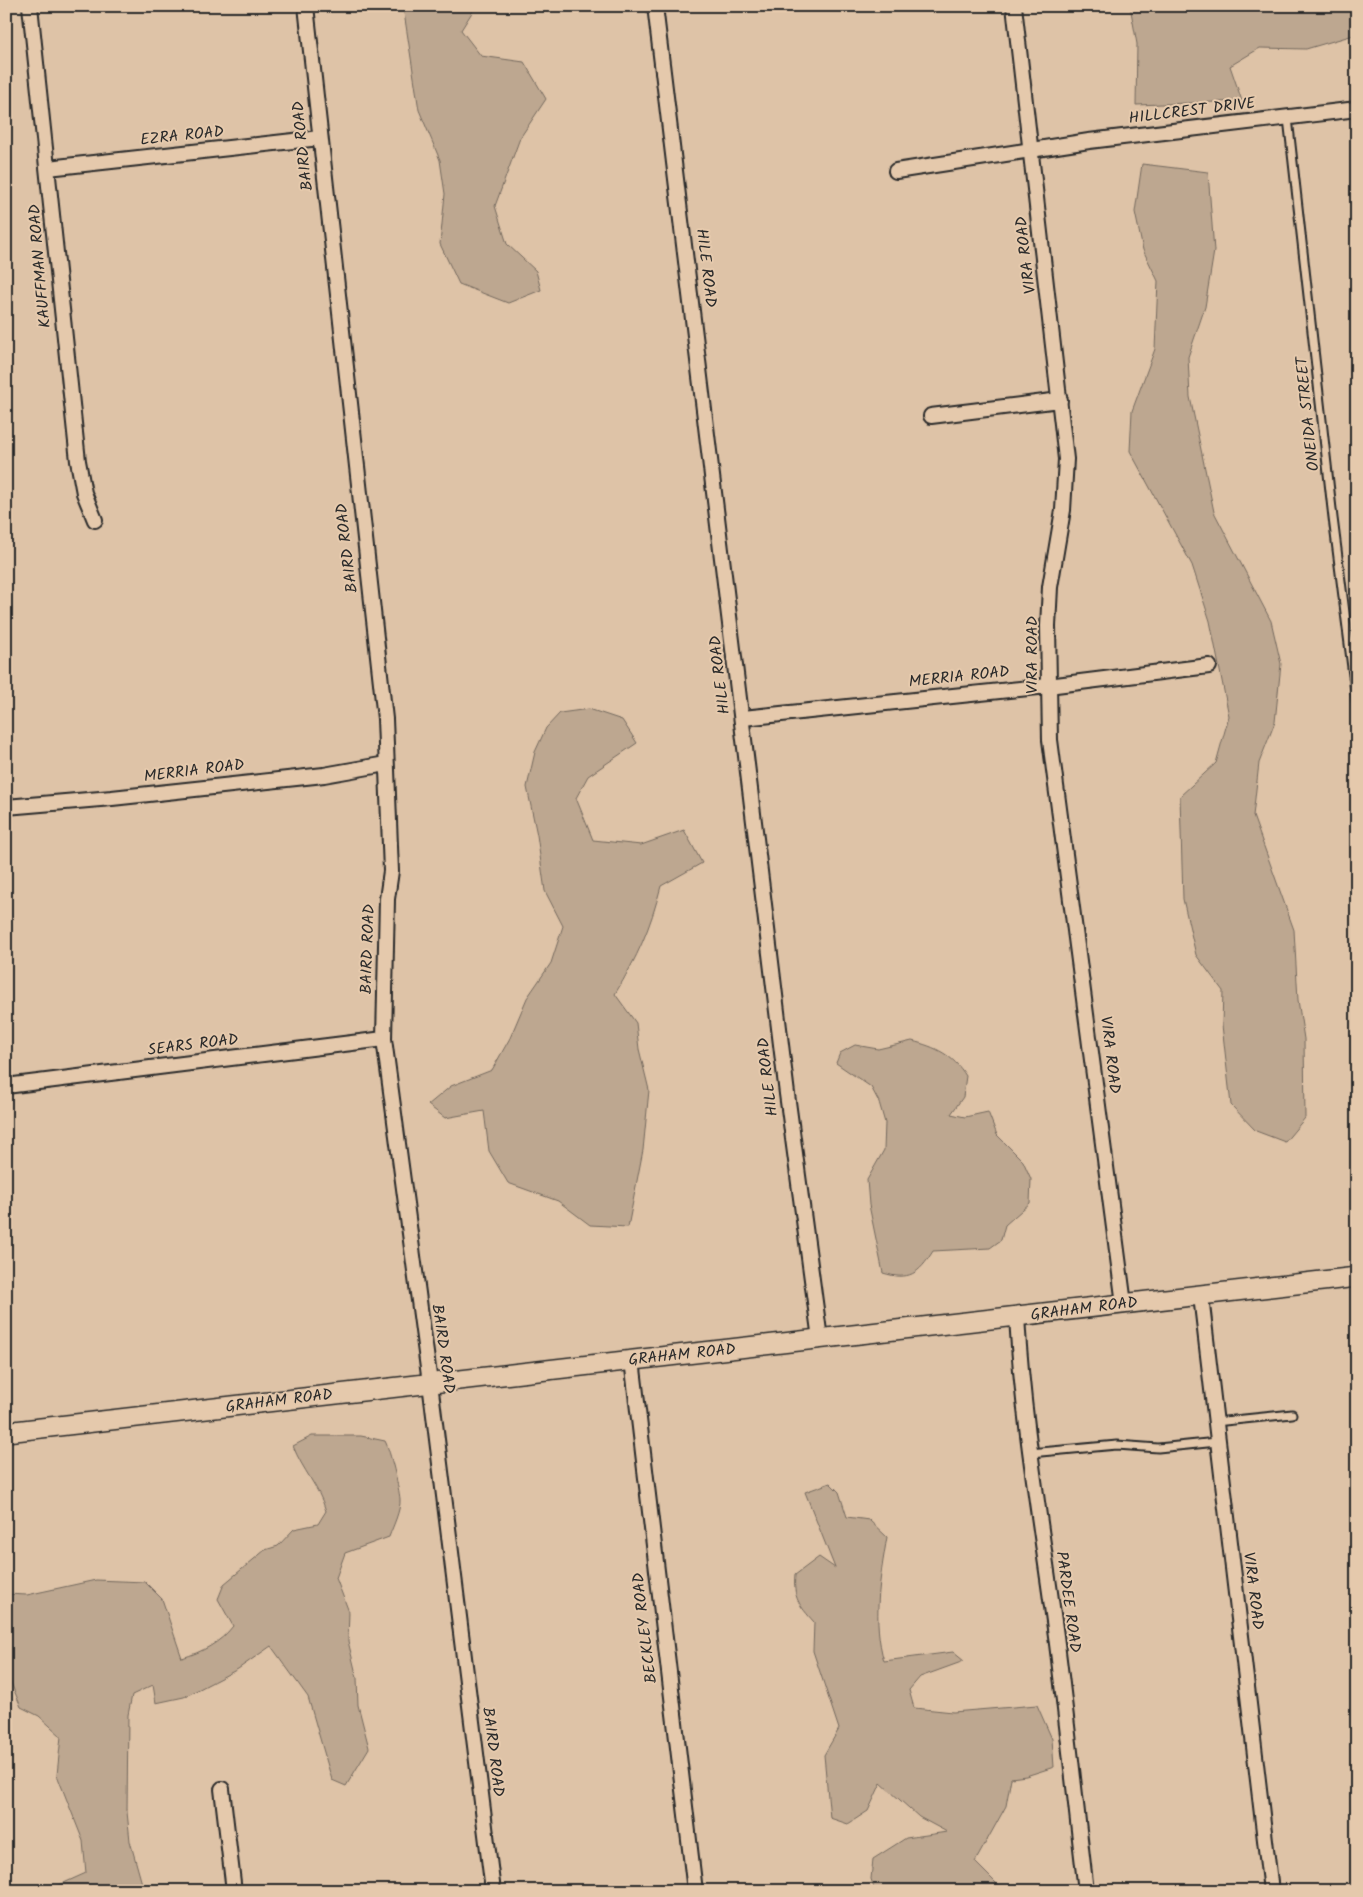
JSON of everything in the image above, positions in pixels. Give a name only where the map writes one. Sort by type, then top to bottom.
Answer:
[{"type":"main road","name":"GRAHAM ROAD","points":[[6,1432],[1357,1277]]},
{"type":"street","name":"KAUFFMAN ROAD","points":[[30,6],[78,461],[84,493],[95,520]]},
{"type":"street","name":"BAIRD ROAD","points":[[306,6],[385,719],[391,871],[387,899],[384,1039],[430,1383],[492,1891]]},
{"type":"street","name":"HILE ROAD","points":[[655,6],[786,1084],[820,1339]]},
{"type":"street","name":"VIRA ROAD","points":[[1014,6],[1066,459],[1066,484],[1050,588],[1048,686],[1050,740],[1124,1304]]},
{"type":"street","name":"HILLCREST DRIVE","points":[[896,171],[1089,141],[1357,109]]},
{"type":"street","name":"EZRA ROAD","points":[[48,168],[320,138]]},
{"type":"street","points":[[931,416],[1060,400]]},
{"type":"street","name":"MERRIA ROAD","points":[[742,718],[1048,686],[1208,666]]},
{"type":"street","name":"MERRIA ROAD","points":[[6,807],[112,798],[324,775],[386,764]]},
{"type":"street","name":"SEARS ROAD","points":[[6,1086],[384,1039]]},
{"type":"street","name":"VIRA ROAD","points":[[1201,1296],[1271,1891]]},
{"type":"street","name":"PARDEE ROAD","points":[[1017,1317],[1020,1373],[1056,1636],[1086,1891]]},
{"type":"street","name":"BECKLEY ROAD","points":[[632,1360],[695,1891]]},
{"type":"street","points":[[222,1789],[234,1891]]},
{"type":"lane","name":"ONEIDA STREET","points":[[1288,118],[1333,518],[1357,708]]},
{"type":"lane","points":[[1215,1422],[1292,1414]]},
{"type":"lane","points":[[1030,1453],[1117,1445],[1158,1448],[1217,1442]]},
{"type":"shaded area","points":[[403,6],[476,6],[461,30],[481,56],[524,62],[546,99],[520,138],[495,206],[507,244],[536,271],[541,290],[508,303],[459,284],[440,244],[445,194],[440,160],[419,110]]},
{"type":"shaded area","points":[[1130,6],[1357,6],[1357,34],[1306,49],[1260,48],[1230,66],[1242,101],[1136,105],[1137,44]]},
{"type":"shaded area","points":[[1142,164],[1208,172],[1214,251],[1205,307],[1188,357],[1190,397],[1214,512],[1271,621],[1281,664],[1275,722],[1259,763],[1253,816],[1294,930],[1298,1000],[1304,1039],[1305,1118],[1285,1142],[1256,1131],[1231,1105],[1222,1025],[1223,991],[1196,955],[1183,899],[1180,796],[1216,763],[1229,716],[1210,621],[1192,565],[1130,451],[1132,411],[1155,349],[1158,281],[1143,250],[1135,212]]},
{"type":"shaded area","points":[[589,709],[622,720],[637,743],[588,776],[576,798],[593,840],[641,845],[684,830],[702,863],[661,886],[642,942],[615,994],[636,1023],[639,1049],[649,1090],[643,1150],[628,1227],[590,1225],[558,1201],[508,1183],[489,1151],[484,1111],[445,1118],[428,1105],[451,1086],[492,1070],[510,1038],[527,998],[551,963],[563,926],[545,891],[537,835],[527,787],[535,752],[546,728],[560,713]]},
{"type":"shaded area","points":[[912,1041],[929,1046],[950,1057],[961,1069],[966,1076],[963,1097],[951,1114],[965,1117],[988,1112],[997,1135],[1023,1161],[1031,1179],[1030,1203],[1005,1225],[1001,1240],[990,1248],[933,1251],[918,1270],[907,1276],[900,1276],[883,1273],[869,1205],[867,1180],[884,1150],[885,1123],[879,1102],[871,1087],[836,1063],[840,1053],[855,1045],[878,1049]]},
{"type":"shaded area","points":[[312,1436],[361,1436],[385,1441],[392,1460],[400,1499],[399,1508],[389,1537],[345,1553],[336,1578],[349,1612],[348,1641],[357,1678],[358,1705],[369,1748],[346,1786],[332,1780],[308,1697],[271,1646],[238,1669],[184,1697],[156,1703],[153,1685],[132,1695],[128,1715],[127,1812],[130,1841],[144,1891],[46,1891],[86,1873],[83,1841],[57,1775],[61,1736],[39,1716],[21,1707],[6,1671],[6,1594],[27,1595],[96,1580],[145,1582],[162,1599],[182,1658],[203,1650],[216,1642],[233,1626],[218,1599],[224,1584],[265,1550],[278,1546],[294,1529],[318,1524],[326,1511],[319,1493],[293,1446]]},
{"type":"shaded area","points":[[830,1483],[839,1492],[847,1517],[869,1520],[887,1537],[878,1599],[878,1630],[884,1661],[953,1652],[964,1661],[920,1677],[909,1690],[914,1708],[953,1712],[1037,1705],[1052,1739],[1054,1767],[1026,1776],[1011,1778],[1006,1806],[975,1862],[998,1885],[1036,1891],[875,1891],[871,1879],[873,1859],[906,1838],[947,1832],[919,1817],[881,1783],[868,1811],[848,1824],[830,1818],[824,1755],[839,1729],[813,1651],[814,1622],[798,1601],[795,1590],[795,1575],[819,1557],[835,1568],[805,1492]]}]
